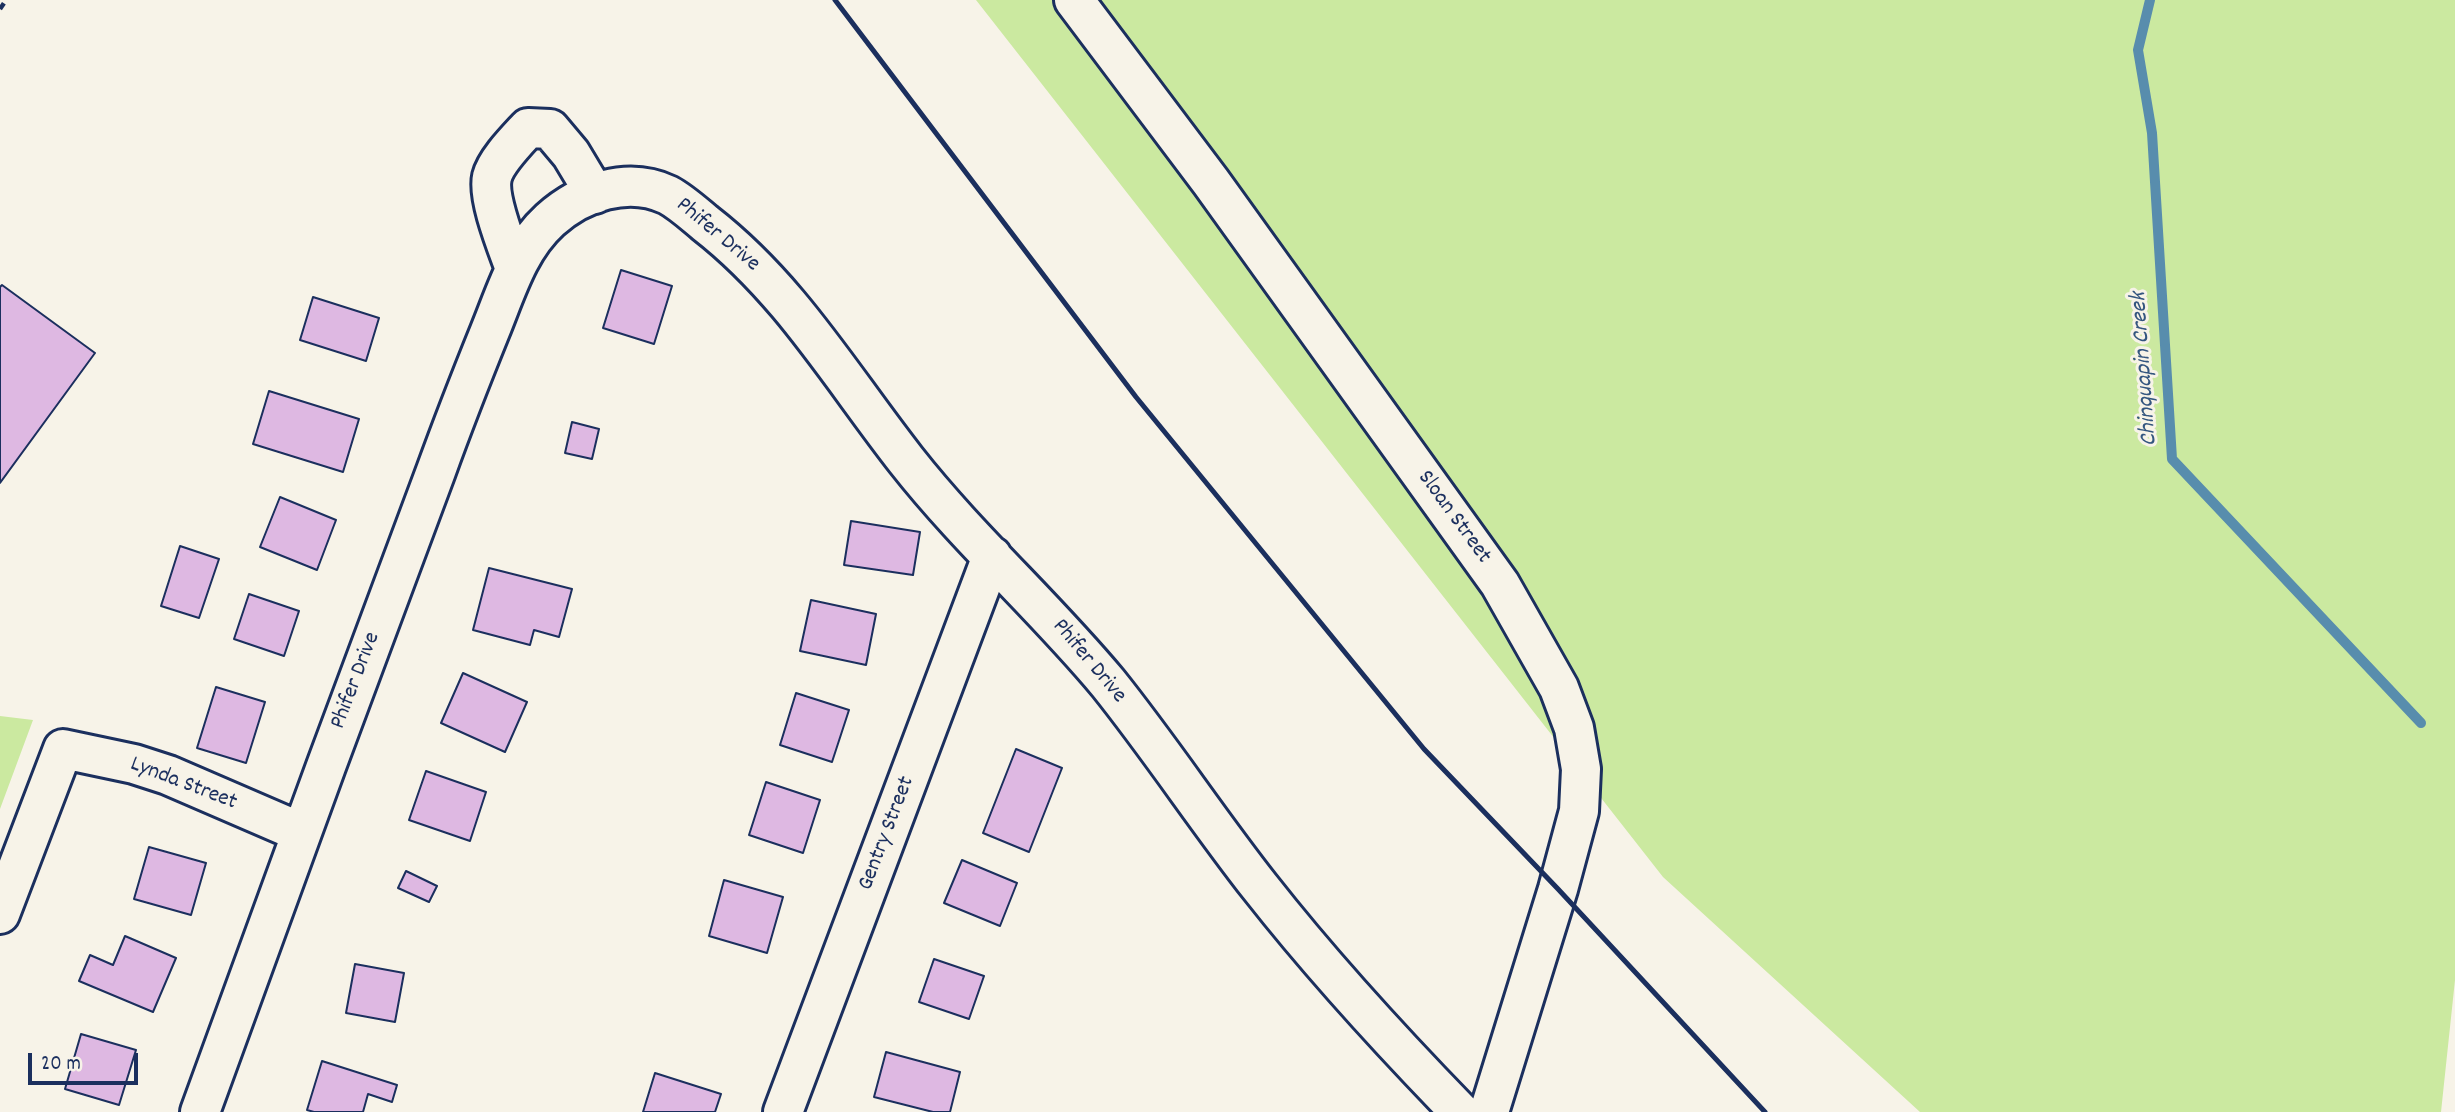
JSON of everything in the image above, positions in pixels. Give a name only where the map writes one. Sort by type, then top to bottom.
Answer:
[{"type":"street","name":"Sloan Street","points":[[1074,0],[1211,182],[1500,584],[1541,652],[1563,698],[1574,728],[1581,769],[1578,811],[1569,852],[1489,1112]]},
{"type":"street","points":[[515,269],[496,216],[492,178],[507,152],[528,128],[550,129],[571,155],[595,194]]},
{"type":"street","name":"Phifer Drive","points":[[200,1112],[300,832],[515,269],[530,243],[549,221],[573,203],[617,187],[651,189],[681,204],[723,237],[763,274],[799,315],[907,461],[1056,623],[1104,680],[1151,738],[1257,883],[1323,965],[1460,1112]]},
{"type":"street","name":"Gentry Street","points":[[783,1112],[992,556]]},
{"type":"street","name":"Lynda Street","points":[[0,914],[63,749],[134,764],[169,775],[300,832]]},
{"type":"path","points":[[0,9],[6,0]]},
{"type":"green space","points":[[976,0],[2455,0],[2455,980],[2441,1112],[1920,1112],[1663,877]]},
{"type":"green space","points":[[0,716],[33,720],[0,809]]},
{"type":"building","points":[[621,270],[672,286],[654,344],[603,328]]},
{"type":"building","points":[[2,285],[95,353],[0,483],[0,287]]},
{"type":"building","points":[[313,297],[379,318],[366,361],[300,340]]},
{"type":"building","points":[[269,391],[359,419],[343,472],[253,444]]},
{"type":"building","points":[[572,422],[599,429],[592,459],[565,453]]},
{"type":"building","points":[[280,497],[336,520],[317,570],[260,547]]},
{"type":"building","points":[[851,521],[920,532],[913,575],[844,565]]},
{"type":"building","points":[[180,546],[219,559],[199,618],[161,606]]},
{"type":"building","points":[[489,568],[572,589],[559,637],[534,630],[530,645],[473,630]]},
{"type":"building","points":[[249,594],[299,611],[284,656],[234,639]]},
{"type":"building","points":[[811,600],[876,614],[866,665],[800,651]]},
{"type":"building","points":[[463,673],[527,702],[505,752],[441,723]]},
{"type":"building","points":[[216,687],[265,702],[246,763],[197,748]]},
{"type":"building","points":[[796,693],[849,710],[832,762],[780,745]]},
{"type":"building","points":[[1016,749],[1062,768],[1029,852],[983,833]]},
{"type":"building","points":[[426,771],[486,792],[470,841],[409,820]]},
{"type":"building","points":[[766,782],[820,800],[803,853],[749,835]]},
{"type":"building","points":[[149,847],[206,863],[191,915],[134,899]]},
{"type":"building","points":[[962,860],[1017,883],[1000,926],[944,903]]},
{"type":"building","points":[[406,871],[437,886],[429,902],[398,888]]},
{"type":"building","points":[[724,880],[783,897],[767,953],[709,936]]},
{"type":"building","points":[[125,936],[176,958],[153,1012],[79,981],[90,955],[113,965]]},
{"type":"building","points":[[934,959],[984,976],[969,1019],[919,1002]]},
{"type":"building","points":[[355,964],[404,973],[395,1022],[346,1013]]},
{"type":"building","points":[[81,1034],[136,1050],[119,1105],[65,1089]]},
{"type":"building","points":[[886,1052],[960,1072],[950,1112],[933,1112],[874,1097]]},
{"type":"building","points":[[322,1061],[397,1085],[392,1102],[368,1094],[363,1112],[307,1110]]},
{"type":"building","points":[[655,1073],[721,1094],[715,1112],[643,1112]]},
{"type":"waterway","name":"Chinquapin Creek","points":[[2150,0],[2138,50],[2152,133],[2172,459],[2421,723]]},
{"type":"railway","points":[[835,0],[1136,397],[1424,749],[1765,1112]]}]
